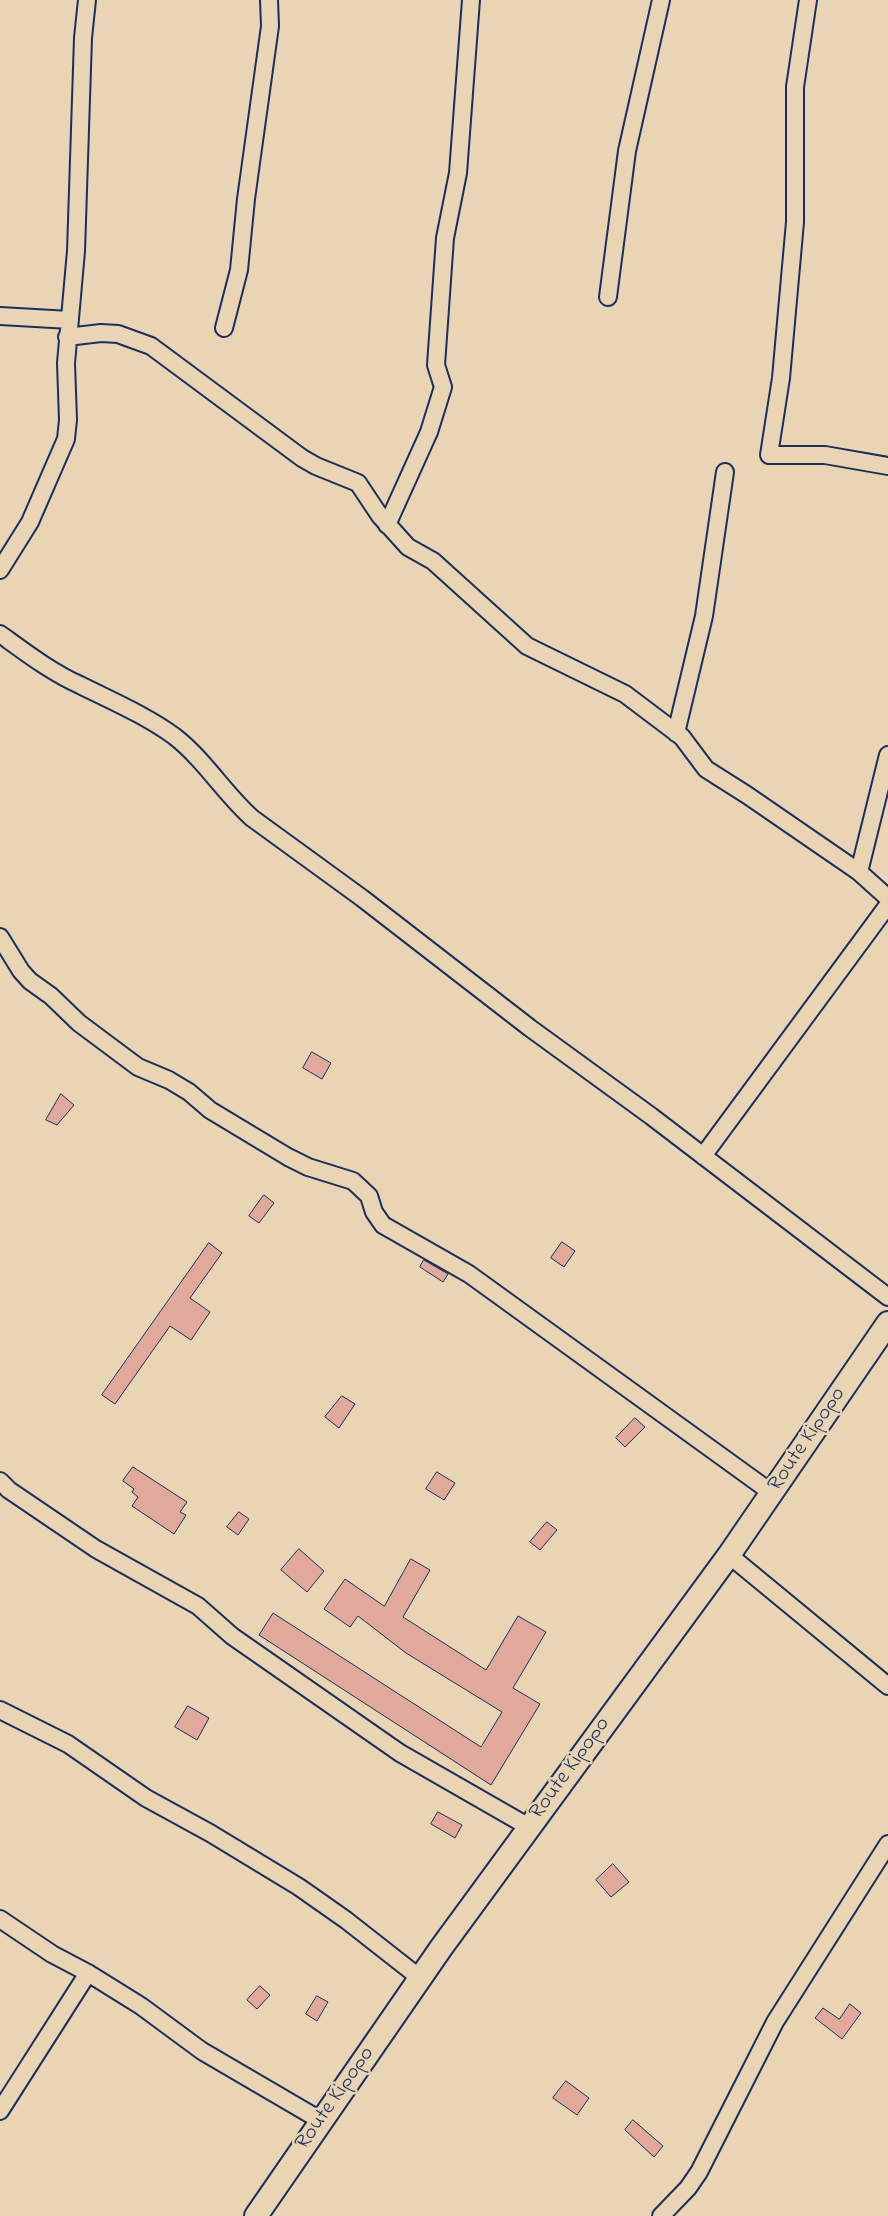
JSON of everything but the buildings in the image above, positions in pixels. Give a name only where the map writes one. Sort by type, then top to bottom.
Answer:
[{"type":"main road","name":"Route Kipopo","points":[[256,2216],[320,2120],[420,1978],[729,1554],[888,1323]]},
{"type":"street","points":[[0,570],[30,522],[66,439],[68,420],[67,338],[76,251],[83,38],[87,0]]},
{"type":"street","points":[[224,328],[239,270],[246,199],[270,26],[269,0]]},
{"type":"street","points":[[387,525],[429,432],[442,387],[436,365],[444,247],[458,173],[471,0]]},
{"type":"street","points":[[608,297],[627,151],[661,0]]},
{"type":"street","points":[[808,0],[794,87],[795,222],[781,378],[769,454],[825,455],[888,466]]},
{"type":"street","points":[[0,316],[70,320]]},
{"type":"street","points":[[67,338],[101,333],[118,334],[151,346],[302,458],[316,466],[358,483],[387,525],[408,547],[433,561],[527,646],[625,694],[682,737],[706,769],[859,872],[888,898]]},
{"type":"street","points":[[676,732],[704,616],[725,472]]},
{"type":"street","points":[[0,634],[32,657],[78,685],[125,707],[174,736],[194,753],[240,807],[252,818],[362,898],[530,1028],[703,1156],[888,1297]]},
{"type":"street","points":[[859,872],[888,755]]},
{"type":"street","points":[[703,1156],[888,905]]},
{"type":"street","points":[[0,937],[21,971],[30,981],[51,996],[79,1023],[138,1067],[182,1088],[210,1110],[288,1157],[308,1167],[353,1181],[369,1196],[374,1212],[384,1225],[469,1274],[772,1493]]},
{"type":"street","points":[[0,1481],[9,1490],[96,1549],[198,1606],[232,1636],[400,1753],[529,1827]]},
{"type":"street","points":[[729,1554],[888,1686]]},
{"type":"street","points":[[0,1710],[68,1744],[146,1798],[210,1833],[299,1887],[346,1920],[420,1978]]},
{"type":"street","points":[[661,2216],[688,2188],[699,2172],[774,2022],[888,1844]]},
{"type":"street","points":[[0,1919],[52,1954],[88,1973],[140,2006],[202,2051],[320,2120]]},
{"type":"street","points":[[0,2111],[88,1973]]}]
